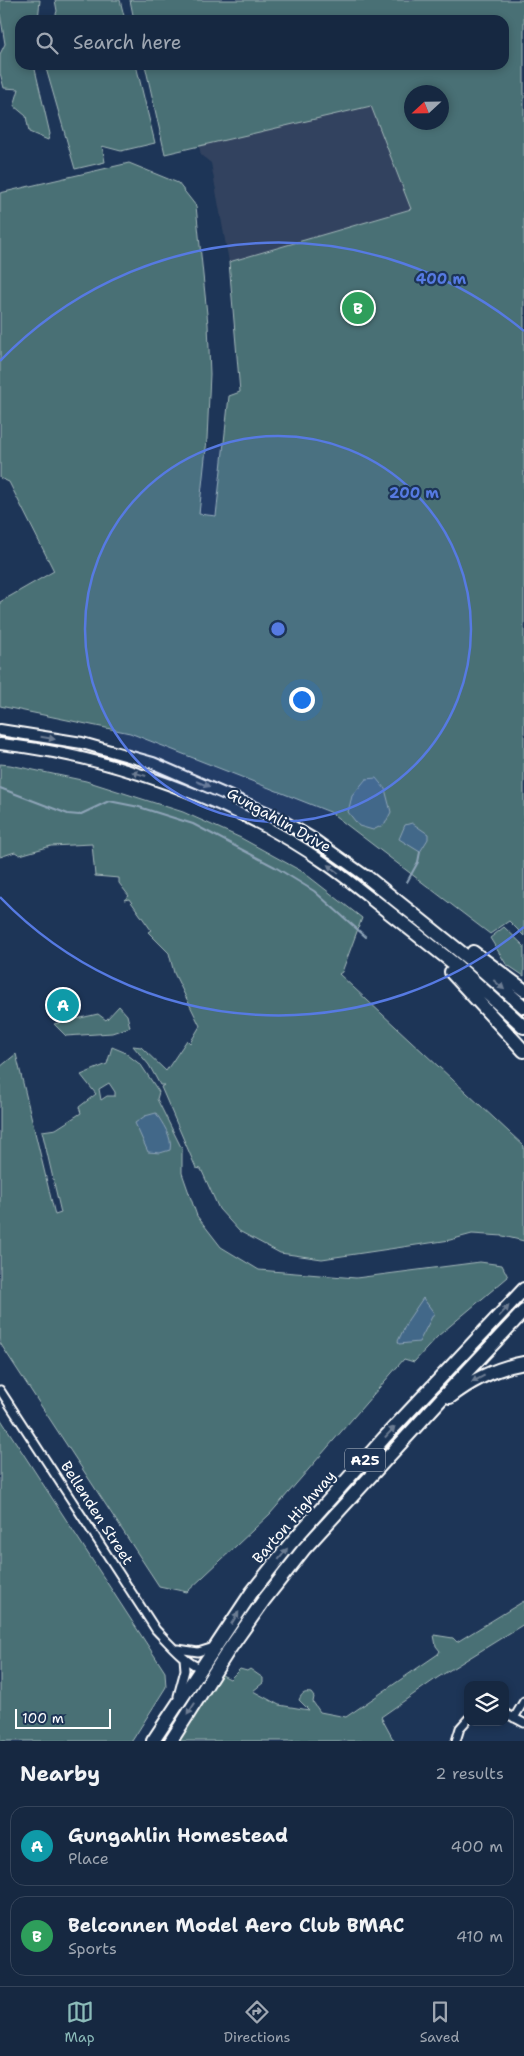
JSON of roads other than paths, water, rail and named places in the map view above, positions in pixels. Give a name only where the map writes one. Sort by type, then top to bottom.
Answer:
[{"type":"highway","points":[[367,877],[422,914],[524,990]]},
{"type":"highway","name":"Gungahlin Drive","points":[[367,877],[473,962],[524,1008]]},
{"type":"highway","name":"Gungahlin Drive","points":[[372,899],[457,966],[524,1027]]},
{"type":"highway","points":[[393,915],[453,973],[524,1051]]},
{"type":"highway","name":"Barton Highway","points":[[170,1741],[203,1690],[252,1592],[290,1544],[391,1431],[524,1289]]},
{"type":"highway","name":"Barton Highway","points":[[223,1648],[304,1549],[524,1311]]},
{"type":"highway","points":[[365,1482],[389,1460],[440,1406],[461,1389],[499,1369],[524,1363]]},
{"type":"highway","points":[[153,1741],[202,1668],[212,1665],[223,1648]]},
{"type":"highway","points":[[202,1668],[203,1690]]},
{"type":"main road","name":"Gungahlin Drive","points":[[0,730],[82,744],[153,764],[213,788],[275,816],[312,838],[367,877]]},
{"type":"main road","name":"Gungahlin Drive","points":[[0,744],[93,761],[155,779],[211,801],[326,863],[372,899]]},
{"type":"street","name":"Bellenden Street","points":[[0,1390],[156,1630],[184,1658],[196,1667],[202,1668]]},
{"type":"street","points":[[176,1649],[202,1651],[223,1648]]},
{"type":"street","name":"Bellenden Street","points":[[176,1649],[199,1662],[202,1668]]},
{"type":"street","points":[[175,1708],[185,1670],[184,1658]]},
{"type":"street","points":[[514,1718],[524,1701]]},
{"type":"street","points":[[509,1715],[524,1723]]},
{"type":"street","points":[[456,1741],[460,1728],[464,1724]]},
{"type":"waterway","points":[[0,788],[68,814],[79,815],[109,801],[139,807],[193,824],[275,867],[314,891],[366,937]]},
{"type":"waterway","points":[[407,882],[418,862],[420,852]]},
{"type":"place","name":"Belconnen Model Aero Club BMAC","points":[[358,308]]},
{"type":"place","name":"Gungahlin Homestead","points":[[63,1005]]}]
